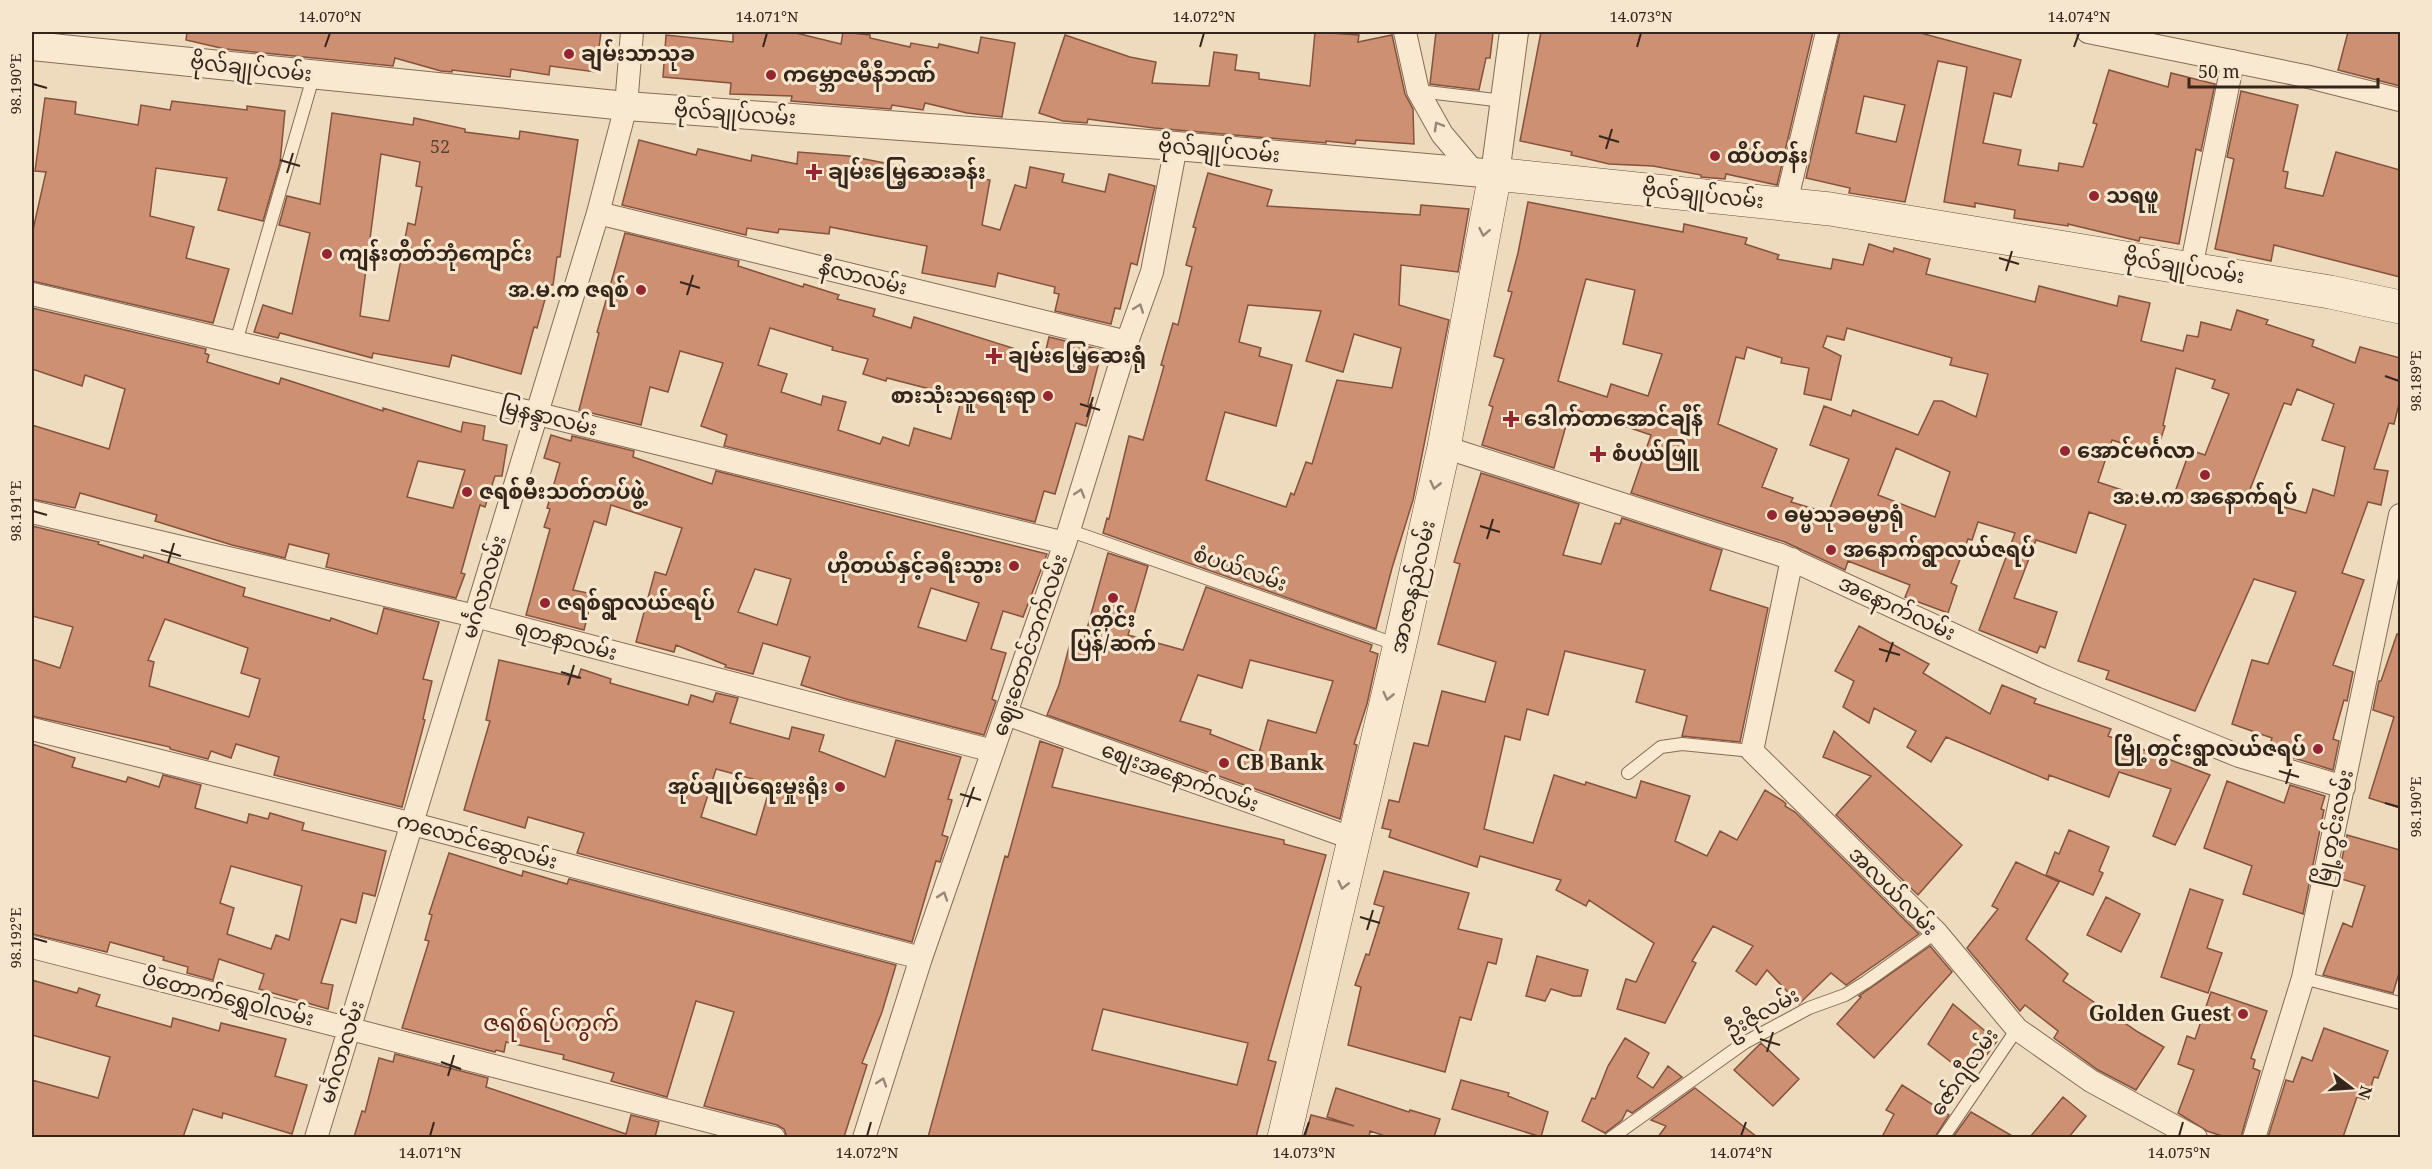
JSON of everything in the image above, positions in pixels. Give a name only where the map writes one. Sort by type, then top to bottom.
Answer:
[{"type":"main road","name":"ဗိုလ်ချုပ်လမ်း","points":[[1484,173],[1786,203],[2191,268],[2400,307]]},
{"type":"main road","name":"အာဇာနည်လမ်း","points":[[1284,1137],[1400,645],[1444,447],[1484,173]]},
{"type":"street","name":"မင်္ဂလာလမ်း","points":[[316,1137],[598,213],[626,106],[632,32]]},
{"type":"street","points":[[1405,32],[1419,92],[1442,134],[1484,173]]},
{"type":"street","name":"အာဇာနည်လမ်း","points":[[1484,173],[1503,101],[1514,32]]},
{"type":"street","points":[[1786,203],[1827,32]]},
{"type":"street","points":[[2088,32],[2306,76],[2400,100]]},
{"type":"street","name":"ဗိုလ်ချုပ်လမ်း","points":[[32,46],[626,106],[1176,147],[1484,173]]},
{"type":"street","points":[[2191,268],[2233,61]]},
{"type":"street","name":"ဈေးတောင်ဘက်လမ်း","points":[[864,1137],[921,958],[1066,537],[1127,342],[1152,272],[1176,147]]},
{"type":"street","name":"နီလာလမ်း","points":[[598,213],[1127,342]]},
{"type":"street","name":"မြနန္ဒာလမ်း","points":[[32,294],[1066,537]]},
{"type":"street","name":"အနောက်လမ်း","points":[[1444,447],[1792,559],[2045,677],[2239,756],[2344,787]]},
{"type":"street","name":"ရတနာလမ်း","points":[[32,512],[475,616],[993,751]]},
{"type":"street","name":"မြို့တွင်းလမ်း","points":[[2254,1137],[2303,978],[2400,515]]},
{"type":"street","points":[[1752,751],[1792,559]]},
{"type":"street","name":"စျေးအနောက်လမ်း","points":[[1006,714],[1354,839]]},
{"type":"street","name":"ကလောင်ဆွေလမ်း","points":[[32,729],[413,824],[921,958]]},
{"type":"street","name":"အလယ်လမ်း","points":[[1752,751],[1936,932],[2017,1029],[2091,1081],[2196,1137]]},
{"type":"street","name":"ပိတောက်ရွှေဝါလမ်း","points":[[32,947],[774,1137]]},
{"type":"lane","points":[[236,342],[314,74]]},
{"type":"lane","points":[[1419,92],[1503,101]]},
{"type":"lane","name":"စံပယ်လမ်း","points":[[1066,537],[1400,645]]},
{"type":"lane","points":[[1628,773],[1661,747],[1682,744],[1752,751]]},
{"type":"lane","name":"ဦးဇိုလမ်း","points":[[1611,1137],[1744,1043],[1809,1008],[1845,995],[1936,932]]},
{"type":"lane","points":[[2303,978],[2400,1003]]},
{"type":"lane","name":"ဇော်ဂျီလမ်း","points":[[1943,1137],[2017,1029]]},
{"type":"building","points":[[187,32],[601,32],[596,72],[550,66],[549,75],[511,69],[510,77],[452,70],[452,72],[441,71],[395,58],[393,66],[225,49],[186,40]]},
{"type":"building","points":[[733,32],[792,32],[841,44],[843,32],[870,35],[870,38],[910,47],[911,43],[938,48],[939,44],[978,53],[981,37],[1015,43],[1002,117],[967,113],[925,103],[923,110],[892,105],[891,109],[791,101],[792,96],[730,94],[731,83],[663,77],[666,35],[733,42]]},
{"type":"building","points":[[1315,32],[1359,35],[1358,42],[1392,35],[1405,94],[1413,109],[1414,144],[1356,140],[1355,144],[1326,141],[1326,143],[1154,128],[1088,119],[1087,123],[1063,121],[1039,113],[1065,35],[1130,57],[1156,62],[1152,83],[1209,86],[1214,52],[1237,55],[1235,70],[1259,73],[1259,79],[1310,86]]},
{"type":"building","points":[[1436,32],[1493,33],[1490,58],[1486,58],[1479,90],[1430,84]]},
{"type":"building","points":[[1541,32],[1813,32],[1777,185],[1726,174],[1725,179],[1701,177],[1701,175],[1653,166],[1609,164],[1571,155],[1572,152],[1520,141]]},
{"type":"building","points":[[1840,32],[1917,32],[2021,60],[2011,97],[1994,93],[1983,143],[2021,150],[2018,165],[2058,171],[2059,163],[2083,167],[2097,124],[2093,123],[2109,70],[2168,87],[2171,73],[2215,84],[2201,151],[2196,149],[2179,244],[2140,237],[2139,241],[2068,224],[2068,226],[2014,218],[2015,210],[1975,203],[1975,207],[1944,202],[1967,67],[1938,61],[1905,202],[1849,193],[1850,188],[1806,178]],"holes":[[[1864,96],[1905,105],[1896,142],[1856,133]]]},
{"type":"building","points":[[2348,32],[2400,32],[2400,86],[2338,70]]},
{"type":"building","points":[[2241,91],[2298,105],[2283,171],[2288,172],[2285,188],[2323,196],[2336,152],[2400,170],[2400,277],[2274,245],[2271,261],[2215,249],[2234,159],[2227,157]]},
{"type":"building","points":[[45,98],[76,102],[75,114],[138,125],[141,105],[170,110],[172,101],[247,110],[247,106],[285,111],[280,163],[263,221],[218,210],[227,178],[156,168],[150,216],[194,227],[186,258],[229,269],[213,323],[32,281],[32,234],[46,172],[35,171]]},
{"type":"building","points":[[332,113],[413,125],[414,118],[465,129],[465,132],[519,139],[520,131],[578,140],[560,257],[557,257],[553,285],[549,285],[521,374],[452,355],[449,367],[373,353],[372,358],[280,333],[278,338],[254,332],[263,305],[292,314],[310,233],[279,225],[287,196],[320,204]],"holes":[[[381,154],[420,162],[416,186],[422,187],[415,225],[408,223],[389,321],[360,316]]]},
{"type":"building","points":[[639,140],[696,155],[698,149],[751,161],[752,155],[797,164],[798,152],[849,156],[941,174],[942,171],[990,180],[982,225],[1000,230],[1015,185],[1026,188],[1030,167],[1064,174],[1062,182],[1105,192],[1109,174],[1155,186],[1137,265],[1131,263],[1120,309],[1115,308],[1111,324],[1055,311],[1059,294],[1054,293],[1055,287],[998,273],[995,287],[922,273],[927,246],[830,227],[829,234],[779,229],[778,233],[747,228],[746,235],[622,205]]},
{"type":"building","points":[[1208,173],[1272,190],[1267,206],[1420,215],[1421,205],[1469,209],[1458,272],[1401,265],[1399,305],[1449,320],[1413,500],[1376,629],[1103,533],[1107,518],[1109,519],[1129,436],[1143,440],[1164,366],[1161,365],[1173,323],[1178,325],[1192,267],[1186,265],[1196,228],[1193,227]],"holes":[[[1248,305],[1321,311],[1306,361],[1343,372],[1354,334],[1401,348],[1392,388],[1337,380],[1312,464],[1306,462],[1294,495],[1291,493],[1286,507],[1206,480],[1225,412],[1276,426],[1292,365],[1259,356],[1261,348],[1239,342]]]},
{"type":"building","points":[[1528,202],[1683,232],[1684,224],[1747,238],[1745,244],[1779,255],[1777,259],[1831,269],[1833,259],[1863,265],[1869,244],[1893,252],[1894,248],[1930,259],[1926,274],[2035,302],[2039,286],[2117,306],[2119,296],[2150,303],[2141,341],[2183,351],[2187,335],[2198,337],[2201,322],[2231,330],[2237,310],[2268,320],[2266,324],[2314,340],[2312,346],[2355,363],[2360,347],[2400,358],[2400,400],[2394,424],[2389,423],[2374,469],[2388,471],[2381,505],[2368,502],[2342,573],[2364,580],[2333,665],[2353,672],[2347,701],[2344,700],[2333,739],[2339,741],[2333,770],[2268,750],[2272,738],[2232,724],[2252,660],[2268,664],[2296,592],[2254,579],[2195,711],[2106,679],[2109,671],[2078,661],[2126,525],[2089,512],[2076,553],[2036,540],[2014,598],[2057,612],[2045,648],[2040,646],[2037,653],[1979,630],[2015,533],[1978,522],[1972,540],[1968,539],[1951,583],[1957,586],[1948,613],[1905,597],[1910,585],[1848,561],[1845,570],[1785,542],[1631,493],[1651,435],[1571,408],[1554,468],[1482,445],[1493,407],[1489,405],[1504,359],[1494,356],[1512,292],[1508,291]],"holes":[[[1586,279],[1635,290],[1623,344],[1662,354],[1648,396],[1611,384],[1607,397],[1558,381]],[[1847,328],[1952,358],[1950,365],[1988,374],[1976,417],[1942,401],[1934,401],[1918,435],[1853,410],[1851,416],[1824,406],[1810,445],[1849,459],[1828,513],[1791,502],[1793,498],[1762,487],[1777,449],[1718,424],[1736,357],[1744,359],[1747,347],[1782,358],[1781,363],[1809,368],[1804,394],[1831,400],[1841,356],[1823,347],[1827,336],[1844,340]],[[2176,368],[2215,380],[2212,388],[2229,394],[2205,455],[2190,450],[2170,506],[2098,482],[2112,440],[2156,454],[2165,426],[2163,425]],[[2297,389],[2334,404],[2322,440],[2345,447],[2334,496],[2313,489],[2306,513],[2247,497],[2284,403],[2291,405]],[[1896,448],[1950,472],[1935,517],[1878,495]]]},
{"type":"building","points":[[625,233],[739,261],[738,266],[803,287],[804,284],[839,295],[837,299],[875,309],[873,316],[911,328],[914,317],[1044,358],[1049,337],[1102,350],[1088,404],[1092,405],[1086,426],[1076,423],[1055,494],[1044,491],[1035,522],[724,446],[727,435],[701,426],[723,363],[680,351],[668,392],[650,387],[641,425],[579,410],[599,333],[597,332]],"holes":[[[770,328],[833,347],[832,350],[868,359],[863,374],[957,396],[956,399],[961,401],[951,439],[914,428],[909,446],[883,437],[880,444],[838,430],[846,402],[823,396],[821,405],[781,392],[787,374],[758,365]]]},
{"type":"building","points":[[32,308],[206,349],[205,353],[209,355],[207,362],[279,384],[281,378],[383,411],[383,408],[461,432],[463,422],[485,426],[483,440],[507,445],[502,476],[495,476],[485,507],[480,505],[461,573],[465,574],[456,598],[326,567],[329,554],[289,544],[285,558],[232,545],[155,521],[157,515],[80,493],[75,508],[32,499],[32,425],[109,449],[125,389],[85,375],[82,386],[32,369]],"holes":[[[418,461],[465,470],[453,508],[407,497]]]},
{"type":"building","points":[[551,435],[571,441],[572,436],[634,451],[633,457],[712,484],[716,471],[1047,554],[1023,617],[1003,611],[991,649],[1006,653],[992,699],[996,701],[984,735],[801,685],[810,657],[763,643],[753,674],[725,667],[726,665],[676,645],[674,652],[636,642],[655,572],[666,575],[682,528],[611,505],[606,525],[594,521],[573,590],[593,594],[584,630],[526,615],[550,529],[544,527],[560,463],[544,458]],"holes":[[[755,569],[791,579],[777,625],[738,612]],[[931,588],[979,603],[966,641],[918,627]]]},
{"type":"building","points":[[1481,473],[1579,504],[1563,555],[1601,564],[1615,523],[1620,524],[1622,518],[1722,550],[1710,590],[1768,608],[1740,742],[1682,736],[1687,716],[1636,702],[1645,670],[1565,651],[1548,715],[1527,709],[1520,740],[1505,736],[1484,829],[1533,843],[1554,775],[1585,785],[1586,782],[1636,798],[1641,781],[1690,796],[1675,841],[1707,856],[1720,831],[1737,840],[1765,790],[1795,812],[1919,934],[1846,985],[1831,973],[1799,1004],[1767,970],[1756,985],[1736,971],[1753,946],[1713,926],[1692,961],[1696,963],[1665,1023],[1617,1009],[1626,979],[1636,982],[1654,943],[1589,900],[1586,906],[1556,890],[1561,880],[1480,856],[1477,867],[1389,837],[1391,830],[1382,828],[1389,800],[1399,802],[1414,743],[1428,746],[1442,691],[1485,702],[1496,662],[1438,644],[1460,564],[1454,562]]},
{"type":"building","points":[[32,526],[99,542],[98,544],[143,558],[144,555],[245,588],[243,596],[330,621],[331,618],[377,634],[384,608],[439,622],[423,679],[432,681],[423,719],[425,720],[402,807],[274,775],[279,757],[236,744],[231,758],[211,751],[208,759],[170,749],[170,747],[32,716],[32,659],[60,668],[73,627],[32,616]],"holes":[[[165,619],[248,648],[241,673],[260,679],[249,717],[149,686],[154,662],[148,660]]]},
{"type":"building","points":[[1108,553],[1148,566],[1128,635],[1183,650],[1206,587],[1372,645],[1370,651],[1378,654],[1367,704],[1354,744],[1357,745],[1340,819],[1047,715],[1059,685],[1071,640],[1083,643]],"holes":[[[1250,660],[1333,681],[1316,733],[1268,720],[1259,753],[1210,734],[1211,730],[1180,721],[1198,675],[1242,688]]]},
{"type":"building","points":[[1859,626],[1929,664],[1923,673],[1990,714],[2002,685],[2036,699],[2034,703],[2111,729],[2108,736],[2210,775],[2175,845],[2153,836],[2171,789],[2119,772],[2109,797],[2049,775],[2048,780],[1946,737],[1931,762],[1907,747],[1916,731],[1874,708],[1869,723],[1843,707],[1854,681],[1835,671]]},
{"type":"building","points":[[2397,634],[2400,635],[2400,808],[2369,798],[2394,717],[2373,710],[2379,681],[2381,681]]},
{"type":"building","points":[[499,660],[578,678],[581,669],[611,679],[610,683],[688,705],[691,695],[713,702],[716,693],[738,698],[730,723],[789,739],[792,727],[824,735],[819,751],[885,777],[896,740],[961,757],[948,799],[952,800],[942,835],[948,837],[940,862],[936,861],[912,942],[577,853],[584,833],[528,817],[525,828],[464,810],[490,721],[486,720]],"holes":[[[716,769],[771,784],[756,835],[701,817]]]},
{"type":"building","points":[[1834,731],[1962,845],[1918,895],[1836,815],[1871,776],[1823,757]]},
{"type":"building","points":[[1040,741],[1063,749],[1052,787],[1284,840],[1284,844],[1326,855],[1268,1060],[1276,1062],[1256,1137],[928,1137],[1005,856],[1008,857]],"holes":[[[1103,1009],[1248,1043],[1237,1085],[1092,1050]]]},
{"type":"building","points":[[32,744],[75,758],[72,767],[126,782],[128,777],[159,787],[163,775],[201,785],[195,808],[247,823],[249,814],[268,819],[270,813],[304,823],[302,830],[386,851],[375,896],[363,893],[356,923],[341,919],[321,983],[333,985],[328,1009],[259,989],[264,974],[219,959],[213,980],[187,973],[188,967],[163,960],[164,957],[110,942],[107,952],[32,934]],"holes":[[[231,866],[302,886],[289,940],[276,935],[271,949],[227,934],[234,908],[220,903]]]},
{"type":"building","points":[[2227,781],[2284,803],[2290,785],[2325,796],[2303,914],[2243,894],[2252,866],[2204,848]]},
{"type":"building","points":[[2069,830],[2109,847],[2099,871],[2103,873],[2093,895],[2046,875],[2055,852],[2059,854]]},
{"type":"building","points":[[2347,835],[2400,850],[2400,970],[2393,993],[2323,975],[2343,923],[2352,927],[2365,886],[2338,878]]},
{"type":"building","points":[[449,853],[522,876],[523,871],[567,884],[569,879],[896,965],[882,1012],[862,1063],[867,1065],[844,1137],[787,1137],[784,1129],[777,1125],[704,1106],[734,1012],[696,1001],[667,1097],[611,1081],[614,1073],[563,1059],[564,1055],[506,1042],[504,1052],[496,1050],[495,1052],[402,1028],[429,941],[425,940],[432,915],[429,914]]},
{"type":"building","points":[[2016,862],[2059,882],[2026,939],[2068,974],[2063,981],[2164,1047],[2136,1090],[2098,1070],[2054,1038],[2058,1031],[2025,1005],[2020,1011],[1967,948],[1998,909],[1992,906]]},
{"type":"building","points":[[1384,871],[1469,893],[1458,929],[1502,939],[1496,964],[1488,962],[1471,1020],[1460,1017],[1445,1072],[1348,1045],[1361,987],[1355,985],[1366,954],[1369,955],[1384,907],[1374,904]]},
{"type":"building","points":[[2190,889],[2223,900],[2207,948],[2222,953],[2208,993],[2161,977]]},
{"type":"building","points":[[2106,897],[2140,914],[2121,952],[2087,935]]},
{"type":"building","points":[[1930,946],[1952,972],[1874,1058],[1837,1024],[1861,997],[1859,996]]},
{"type":"building","points":[[1537,956],[1588,970],[1581,996],[1573,996],[1551,989],[1545,1001],[1526,996]]},
{"type":"building","points":[[32,980],[77,993],[79,988],[100,995],[96,1006],[171,1027],[173,1018],[219,1031],[221,1023],[286,1039],[275,1076],[307,1085],[292,1134],[223,1113],[222,1118],[193,1109],[183,1137],[32,1137],[32,1080],[98,1098],[110,1057],[32,1035]]},
{"type":"building","points":[[2211,992],[2267,1011],[2251,1058],[2255,1060],[2253,1068],[2260,1071],[2241,1137],[2225,1137],[2207,1131],[2178,1113],[2194,1070],[2178,1064],[2187,1036],[2195,1039]]},
{"type":"building","points":[[1953,1004],[1997,1041],[1970,1077],[1928,1044]]},
{"type":"building","points":[[2324,1028],[2388,1051],[2378,1078],[2374,1077],[2367,1100],[2357,1097],[2343,1137],[2268,1137],[2286,1080],[2293,1082],[2302,1057],[2312,1061]]},
{"type":"building","points":[[1625,1038],[1649,1053],[1637,1077],[1653,1088],[1668,1066],[1682,1077],[1632,1113],[1627,1110],[1622,1120],[1605,1133],[1582,1121],[1592,1098],[1595,1099],[1608,1066]]},
{"type":"building","points":[[1761,1043],[1799,1079],[1773,1106],[1734,1070]]},
{"type":"building","points":[[395,1054],[488,1078],[486,1087],[626,1134],[631,1115],[659,1122],[655,1137],[354,1137],[362,1111],[365,1112],[379,1058],[393,1062]]},
{"type":"building","points":[[1461,1080],[1509,1093],[1508,1096],[1548,1112],[1541,1137],[1452,1109]]},
{"type":"building","points":[[1902,1085],[1949,1115],[1935,1137],[1882,1137],[1894,1114],[1886,1110]]},
{"type":"building","points":[[1336,1088],[1409,1112],[1410,1110],[1440,1119],[1434,1137],[1388,1137],[1370,1131],[1369,1137],[1305,1137],[1311,1115],[1354,1126],[1327,1117]]},
{"type":"building","points":[[1695,1088],[1757,1137],[1658,1137],[1666,1126],[1651,1120]]},
{"type":"building","points":[[2063,1097],[2086,1116],[2069,1137],[2030,1137]]},
{"type":"building","points":[[1971,1112],[2014,1137],[1953,1137]]},
{"type":"place","name":"ချမ်းသာသုခ","points":[[569,54]]},
{"type":"place","name":"ကမ္ဘောဇမီနီဘဏ်","points":[[771,75]]},
{"type":"place","name":"ထိပ်တန်း","points":[[1715,156]]},
{"type":"place","name":"ချမ်းမြေ့ဆေးခန်း","points":[[814,172]]},
{"type":"place","name":"သရဖူ","points":[[2094,196]]},
{"type":"place","name":"ကျန်းတိတ်ဘုံကျောင်း","points":[[327,254]]},
{"type":"place","name":"အ.မ.က ဇရစ်","points":[[641,290]]},
{"type":"place","name":"ချမ်းမြေ့ဆေးရုံ","points":[[994,356]]},
{"type":"place","name":"စားသုံးသူရေးရာ","points":[[1048,396]]},
{"type":"place","name":"ဒေါက်တာအောင်ချိန်","points":[[1511,419]]},
{"type":"place","name":"အောင်မင်္ဂလာ","points":[[2065,451]]},
{"type":"place","name":"စံပယ်ဖြူ","points":[[1598,454]]},
{"type":"place","name":"အ.မ.က အနောက်ရပ်","points":[[2205,475]]},
{"type":"place","name":"ဇရစ်မီးသတ်တပ်ဖွဲ့","points":[[467,492]]},
{"type":"place","name":"ဓမ္မသုခဓမ္မာရုံ","points":[[1772,515]]},
{"type":"place","name":"အနောက်ရွာလယ်ဇရပ်","points":[[1831,550]]},
{"type":"place","name":"ဟိုတယ်နှင့်ခရီးသွား","points":[[1014,566]]},
{"type":"place","name":"တိုင်း ပြန်/ဆက်","points":[[1113,598]]},
{"type":"place","name":"ဇရစ်ရွာလယ်ဇရပ်","points":[[545,603]]},
{"type":"place","name":"မြို့တွင်းရွာလယ်ဇရပ်","points":[[2318,749]]},
{"type":"place","name":"CB Bank","points":[[1224,763]]},
{"type":"place","name":"အုပ်ချုပ်ရေးမှုးရုံး","points":[[840,787]]},
{"type":"place","name":"Golden Guest","points":[[2243,1014]]},
{"type":"district","name":"ဇရစ်ရပ်ကွက်","points":[[551,1023]]}]
